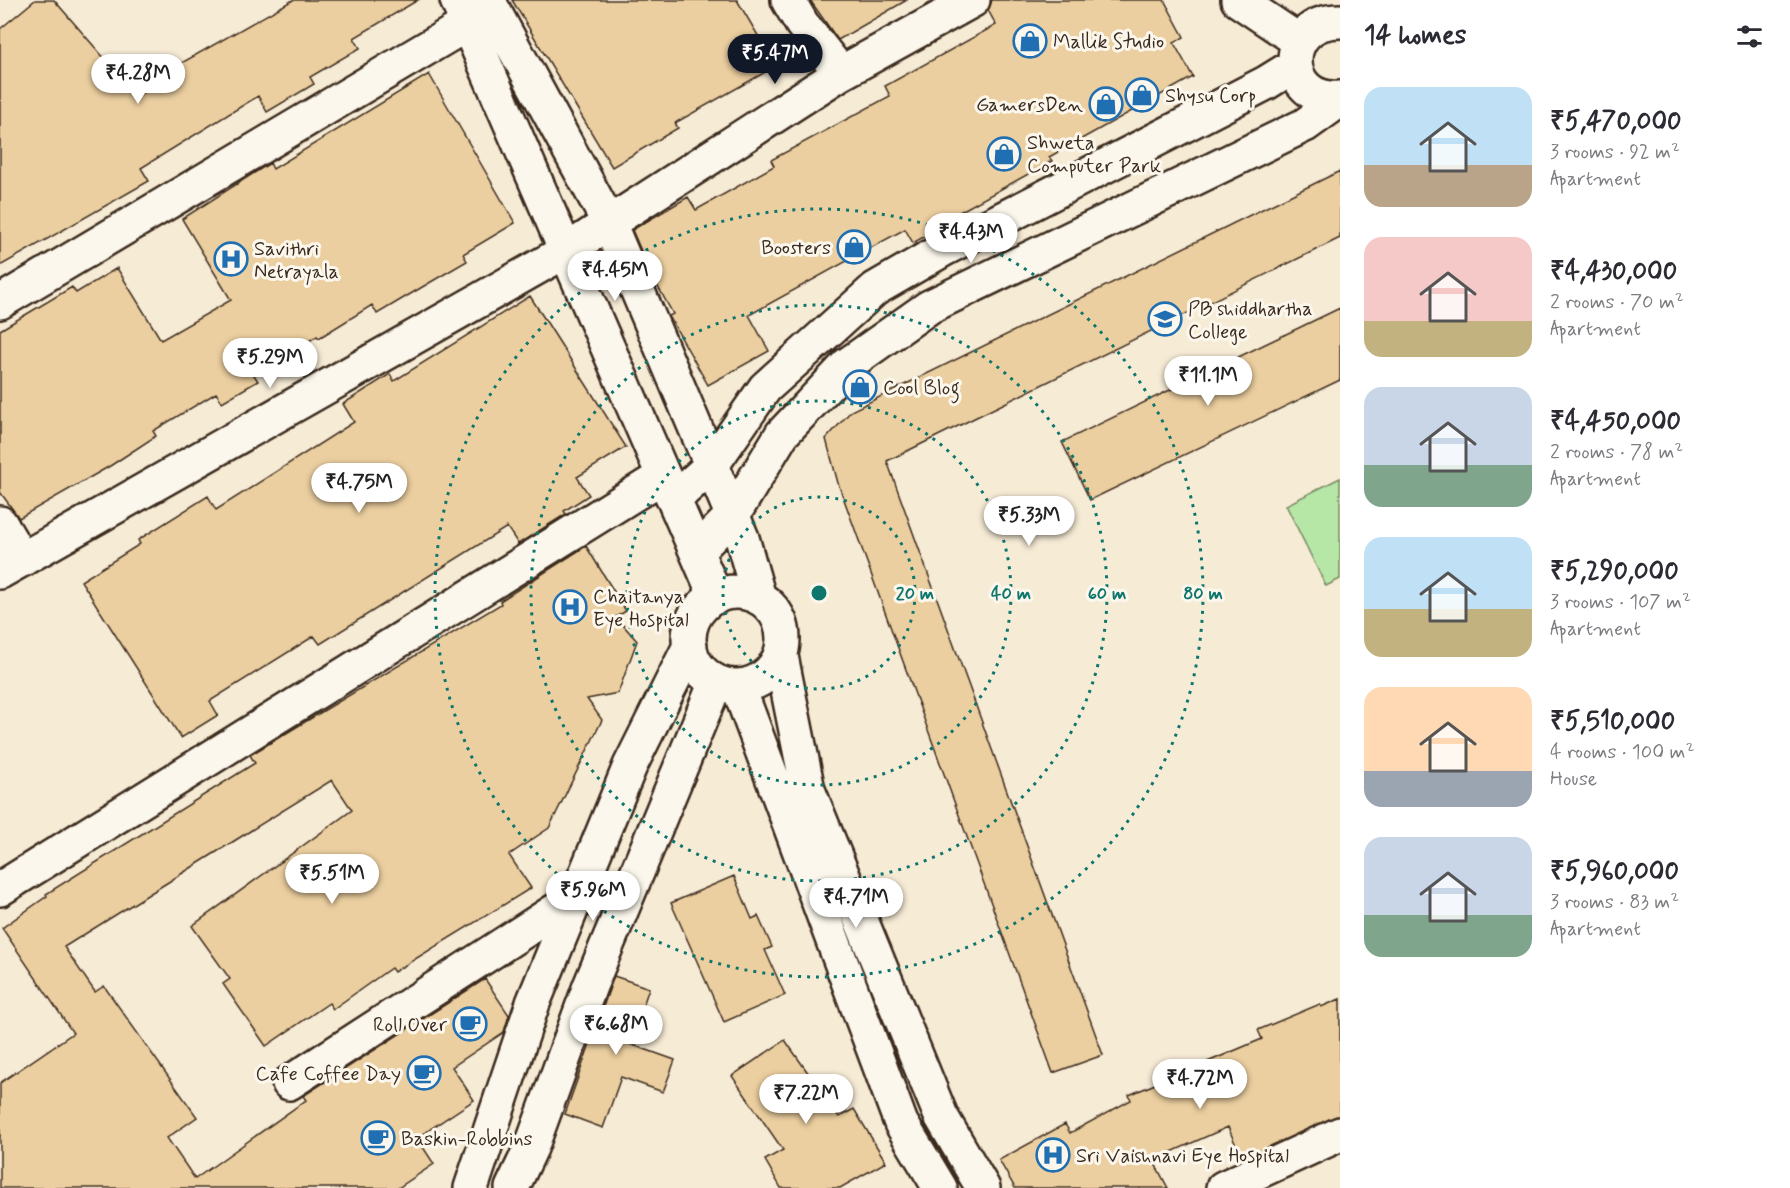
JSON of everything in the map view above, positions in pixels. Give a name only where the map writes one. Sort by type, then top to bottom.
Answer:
[{"type":"street","points":[[788,0],[802,24],[841,73]]},
{"type":"street","points":[[0,523],[11,566],[566,251],[841,73],[973,0]]},
{"type":"street","points":[[1238,0],[1297,53],[1303,85],[1321,97],[1340,99]]},
{"type":"street","points":[[472,8],[609,223],[733,515],[759,598]]},
{"type":"street","points":[[472,8],[566,251],[716,597]]},
{"type":"street","points":[[0,302],[472,8]]},
{"type":"street","points":[[0,889],[669,487],[712,465],[765,388],[875,289],[944,249],[1266,83],[1297,53],[1306,32],[1324,14]]},
{"type":"street","points":[[696,551],[733,515],[782,434],[847,365],[929,307],[1305,125],[1340,99]]},
{"type":"street","points":[[940,1188],[902,1123],[727,684],[699,667],[690,646],[690,632],[695,617],[704,605],[716,597],[730,592],[746,593],[759,598],[772,609],[781,624],[784,640],[781,656],[808,790],[941,1116],[983,1188]]},
{"type":"street","points":[[471,1188],[532,1003],[630,766],[690,646]]},
{"type":"street","points":[[727,684],[764,678],[781,656]]},
{"type":"street","points":[[512,1188],[531,1148],[590,986],[727,684]]},
{"type":"street","points":[[289,1083],[575,898]]},
{"type":"street","points":[[1223,1188],[1340,1134]]},
{"type":"green space","points":[[1340,478],[1340,579],[1326,586],[1286,505]]},
{"type":"building","points":[[35,0],[54,0],[137,96],[180,70],[178,65],[293,0],[418,0],[354,38],[360,48],[310,77],[314,84],[267,112],[258,96],[141,168],[149,181],[0,266],[0,29]]},
{"type":"building","points":[[512,0],[737,0],[776,66],[675,123],[678,128],[612,167]]},
{"type":"building","points":[[810,0],[907,0],[838,40]]},
{"type":"building","points":[[992,0],[1164,0],[1184,37],[1174,43],[1193,77],[1049,157],[1052,161],[943,221],[945,225],[913,243],[905,229],[749,315],[769,351],[708,385],[669,316],[673,314],[651,274],[632,230],[688,197],[696,210],[774,166],[771,160],[890,96],[885,86],[996,25],[988,10]]},
{"type":"building","points":[[429,74],[515,223],[463,254],[467,261],[377,314],[372,305],[319,338],[317,336],[254,375],[258,381],[222,402],[216,393],[153,431],[156,436],[110,466],[19,518],[0,492],[0,330],[72,287],[76,293],[117,268],[161,340],[231,300],[182,219],[270,163],[273,169]]},
{"type":"building","points":[[1340,171],[1340,238],[887,461],[1103,1055],[1053,1073],[838,483],[826,439],[851,411]]},
{"type":"building","points":[[530,296],[626,447],[577,477],[589,495],[564,511],[566,514],[518,544],[507,527],[320,644],[314,636],[210,701],[218,715],[181,738],[81,581],[140,544],[138,540],[208,496],[216,510],[354,422],[343,404],[390,374],[394,381]]},
{"type":"building","points":[[1340,308],[1340,380],[1090,500],[1062,442]]},
{"type":"building","points":[[586,546],[626,611],[616,617],[637,641],[618,693],[587,699],[602,720],[549,828],[509,855],[531,888],[394,972],[391,968],[333,1009],[329,1003],[266,1046],[223,984],[230,979],[192,926],[352,810],[332,780],[64,947],[95,992],[104,986],[197,1117],[167,1138],[195,1179],[306,1100],[303,1096],[485,979],[509,1015],[504,1032],[452,1067],[474,1100],[417,1138],[434,1164],[398,1188],[0,1188],[0,1083],[73,1033],[2,928],[47,896],[46,894],[255,763],[250,755],[501,604],[500,601]]},
{"type":"building","points":[[734,876],[752,919],[758,916],[772,947],[765,950],[785,995],[724,1022],[671,903]]},
{"type":"building","points":[[614,976],[649,988],[630,1044],[675,1060],[663,1092],[621,1077],[603,1128],[565,1114]]},
{"type":"building","points":[[1340,999],[1340,1116],[1242,1159],[1228,1127],[1153,1160],[1168,1188],[1015,1188],[999,1160],[1065,1124],[1070,1133],[1131,1100],[1129,1095],[1262,1039],[1258,1030],[1320,1004],[1321,1007]]},
{"type":"building","points":[[785,1040],[839,1117],[854,1109],[886,1162],[840,1188],[781,1188],[765,1160],[783,1150],[732,1076]]},
{"type":"place","name":"Mallik Studio","points":[[1030,41]]},
{"type":"place","name":"Shysu Corp","points":[[1142,95]]},
{"type":"place","name":"GamersDen","points":[[1106,104]]},
{"type":"place","name":"Shweta Computer Park","points":[[1004,154]]},
{"type":"place","name":"Boosters","points":[[854,247]]},
{"type":"place","name":"Savithri Netrayala","points":[[231,259]]},
{"type":"place","name":"PB shiddhartha College","points":[[1165,319]]},
{"type":"place","name":"Cool Blog","points":[[860,387]]},
{"type":"place","name":"Chaitanya Eye Hospital","points":[[570,607]]},
{"type":"place","name":"Roll Over","points":[[470,1024]]},
{"type":"place","name":"Cafe Coffee Day","points":[[424,1073]]},
{"type":"place","name":"Baskin-Robbins","points":[[378,1138]]},
{"type":"place","name":"Sri Vaishnavi Eye Hospital","points":[[1053,1155]]}]
